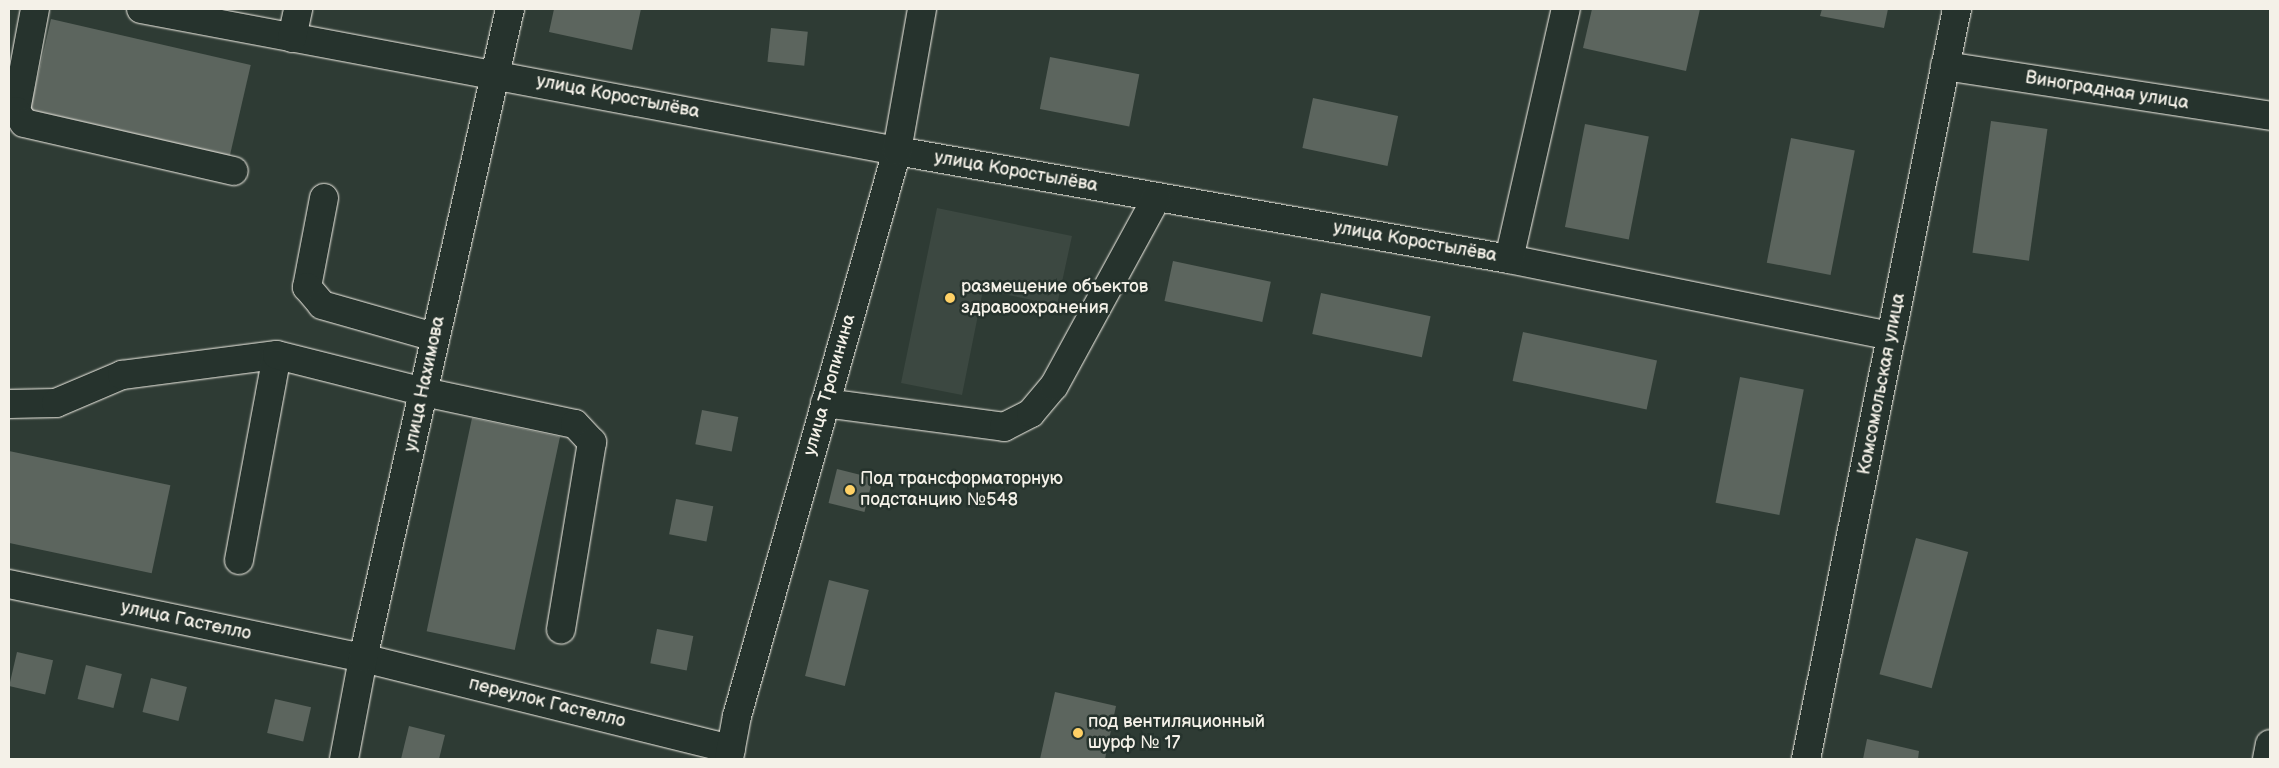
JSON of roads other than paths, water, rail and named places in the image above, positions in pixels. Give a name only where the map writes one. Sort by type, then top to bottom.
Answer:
[{"type":"street","points":[[35,9],[16,111],[24,124],[234,170]]},
{"type":"street","name":"улица Коростылёва","points":[[141,9],[292,38],[497,73],[897,151],[1509,259],[1891,336]]},
{"type":"street","points":[[292,38],[298,9]]},
{"type":"street","name":"улица Нахимова","points":[[344,759],[363,658],[424,392],[434,337],[497,73],[510,9]]},
{"type":"street","name":"улица Тропинина","points":[[730,754],[825,404],[897,151],[922,9]]},
{"type":"street","points":[[1509,259],[1566,9]]},
{"type":"street","name":"Комсомольская улица","points":[[1806,759],[1957,9]]},
{"type":"street","name":"Виноградная улица","points":[[1945,66],[2270,116]]},
{"type":"street","points":[[825,404],[1004,427],[1032,413],[1054,386],[1157,196]]},
{"type":"street","points":[[324,198],[307,287],[322,305],[434,337]]},
{"type":"street","points":[[239,560],[278,355]]},
{"type":"street","points":[[9,404],[56,403],[122,375],[278,355],[424,392],[575,424],[592,442],[561,629]]},
{"type":"street","name":"улица Гастелло","points":[[9,584],[363,658]]},
{"type":"street","name":"переулок Гастелло","points":[[363,658],[730,754]]},
{"type":"street","points":[[2267,759],[2270,744]]},
{"type":"place","name":"размещение объектов здравоохранения","points":[[950,298]]},
{"type":"place","name":"Под трансформаторную подстанцию №548","points":[[850,490]]},
{"type":"place","name":"под вентиляционный шурф № 17","points":[[1078,733]]}]
